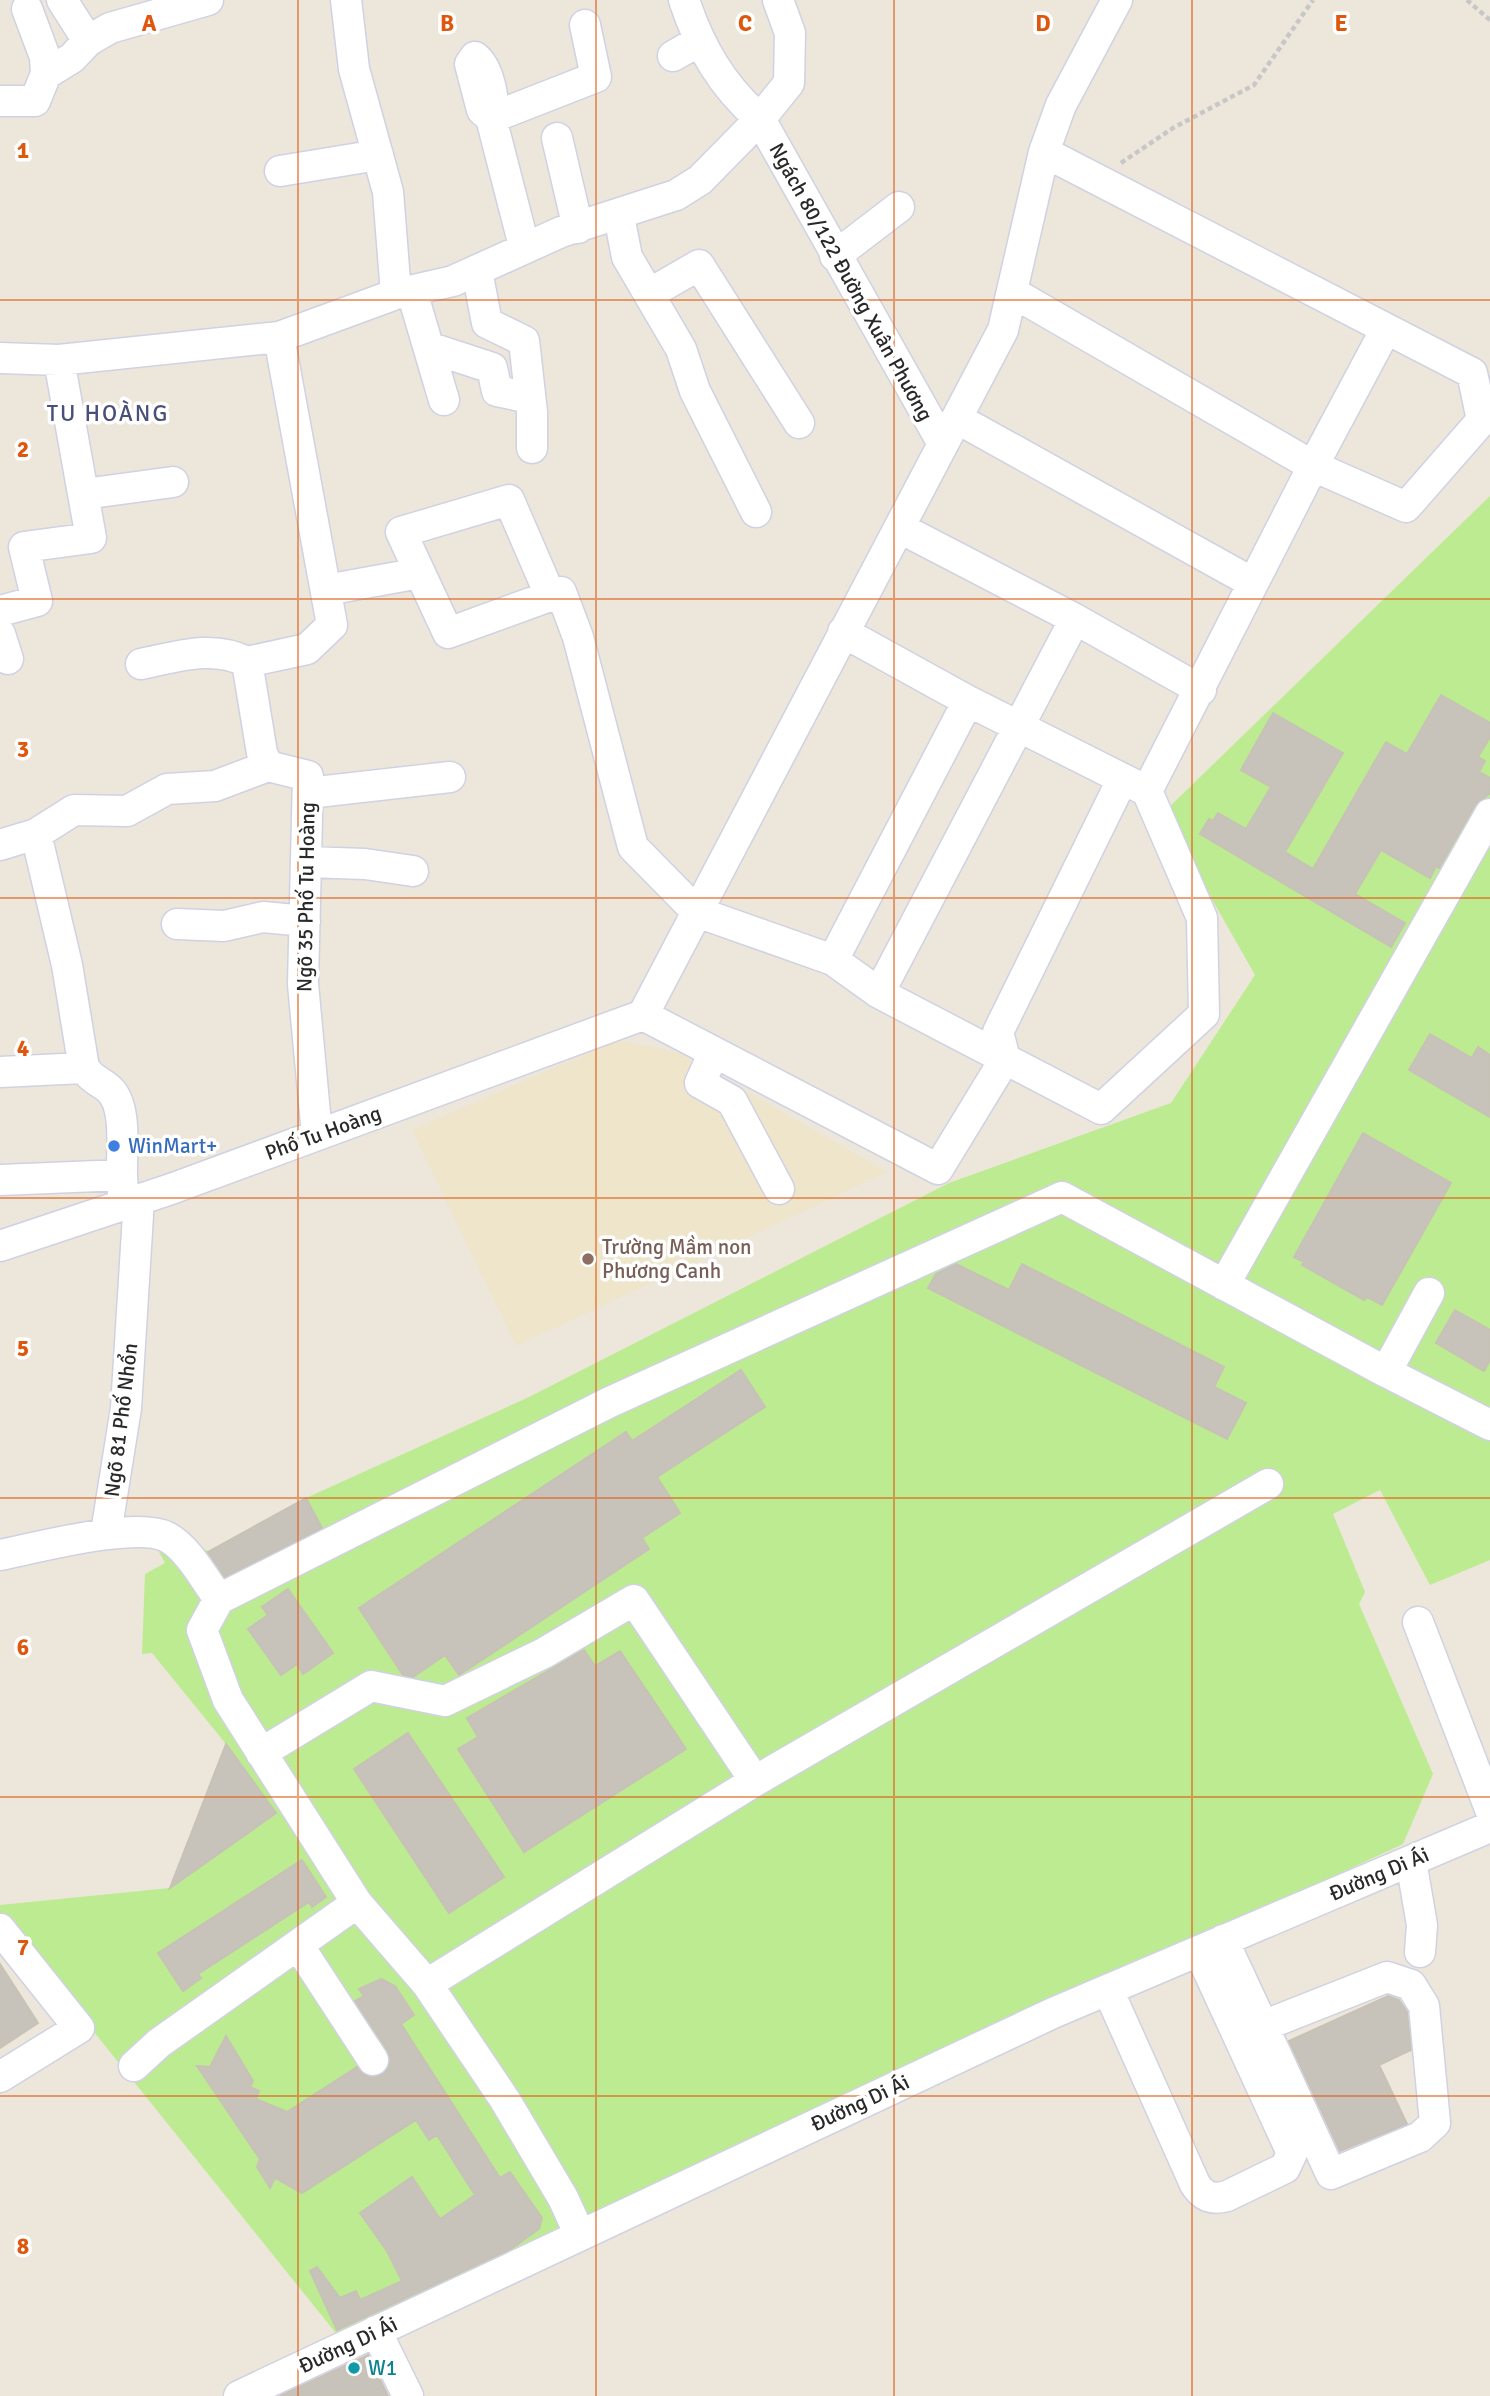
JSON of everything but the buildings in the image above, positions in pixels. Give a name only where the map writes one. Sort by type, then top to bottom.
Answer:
[{"type":"street","points":[[62,0],[88,41]]},
{"type":"street","points":[[46,74],[72,58],[88,41],[110,28],[208,0]]},
{"type":"street","points":[[346,0],[354,69],[388,191],[404,293],[431,348],[444,400]]},
{"type":"street","name":"Ngách 80/122 Đường Xuân Phương","points":[[684,0],[699,41],[736,97],[760,119],[943,444]]},
{"type":"street","points":[[0,358],[59,360],[279,337],[404,293],[477,271],[524,246],[676,195],[701,180],[760,119],[789,83],[790,33],[778,0]]},
{"type":"street","points":[[1117,0],[1061,105],[1044,152],[1003,330],[643,1014],[938,1170],[1005,1059],[998,1032],[1134,786],[1200,690],[1313,466],[1386,329]]},
{"type":"street","points":[[0,101],[35,102],[46,74],[45,57],[27,9]]},
{"type":"street","points":[[491,118],[596,77],[585,26]]},
{"type":"street","points":[[673,56],[699,41]]},
{"type":"street","points":[[482,63],[475,57],[470,64],[482,110],[491,118],[524,246]]},
{"type":"street","points":[[556,138],[578,228]]},
{"type":"street","points":[[1012,292],[1313,466],[1406,507],[1482,420],[1472,373],[1044,152]]},
{"type":"street","points":[[280,171],[378,155]]},
{"type":"street","points":[[835,256],[899,207]]},
{"type":"street","points":[[619,216],[626,257],[681,349],[695,391],[756,512]]},
{"type":"street","points":[[649,295],[699,265],[799,423]]},
{"type":"street","points":[[477,271],[486,323],[524,341],[532,448]]},
{"type":"street","points":[[141,664],[201,652],[233,655],[247,662],[307,649],[332,625],[279,337]]},
{"type":"street","points":[[431,348],[492,368],[497,391],[530,398]]},
{"type":"street","points":[[0,611],[37,601],[24,547],[91,538],[59,360]]},
{"type":"street","points":[[958,419],[1253,583]]},
{"type":"street","points":[[84,494],[173,482]]},
{"type":"street","points":[[550,595],[509,500],[401,532],[448,633],[561,592],[578,637],[633,847],[697,912],[833,960],[879,993],[1101,1109],[1204,1014],[1202,918],[1134,786],[968,701],[843,632]]},
{"type":"street","points":[[900,528],[1075,619],[1200,690]]},
{"type":"street","points":[[326,590],[420,573]]},
{"type":"street","points":[[879,993],[1075,619]]},
{"type":"street","points":[[0,845],[36,834],[74,810],[127,811],[167,789],[215,786],[268,766],[262,753],[247,662]]},
{"type":"street","points":[[833,960],[968,701]]},
{"type":"street","name":"Ngõ 35 Phố Tu Hoàng","points":[[268,766],[308,776],[303,984],[317,1135]]},
{"type":"street","points":[[308,793],[450,777]]},
{"type":"street","points":[[1224,1285],[1490,814]]},
{"type":"street","points":[[0,1072],[84,1068],[67,965],[36,834]]},
{"type":"street","points":[[307,862],[365,864],[413,871]]},
{"type":"street","points":[[177,924],[225,926],[263,917],[305,921]]},
{"type":"street","name":"Phố Tu Hoàng","points":[[0,1246],[128,1193],[317,1135],[643,1014]]},
{"type":"street","points":[[714,1052],[700,1083],[732,1101],[779,1189]]},
{"type":"street","name":"Ngõ 81 Phố Nhổn","points":[[84,1068],[94,1081],[110,1089],[120,1110],[128,1193],[126,1409],[106,1533]]},
{"type":"street","points":[[0,1181],[128,1193]]},
{"type":"street","points":[[580,2235],[562,2198],[505,2100],[426,1984],[357,1903],[228,1700],[202,1630],[219,1599],[610,1402],[1062,1197],[1385,1372],[1490,1424]]},
{"type":"street","points":[[1385,1372],[1429,1293]]},
{"type":"street","points":[[426,1984],[755,1781],[1268,1484]]},
{"type":"street","points":[[0,1555],[106,1533],[164,1535],[177,1544],[219,1599]]},
{"type":"street","points":[[261,1753],[371,1686],[446,1701],[544,1653],[634,1600],[755,1781]]},
{"type":"street","points":[[1418,1622],[1490,1809]]},
{"type":"street","name":"Đường Di Ái","points":[[239,2396],[1108,1990],[1490,1827]]},
{"type":"street","points":[[1411,1861],[1422,1925],[1420,1952]]},
{"type":"street","points":[[134,2066],[159,2043],[357,1903]]},
{"type":"street","points":[[0,1929],[79,2028],[0,2077]]},
{"type":"street","points":[[298,1945],[373,2060]]},
{"type":"street","points":[[1108,1990],[1195,2184],[1201,2194],[1217,2199],[1227,2196],[1285,2168],[1293,2153],[1211,1945]]},
{"type":"street","points":[[1211,1945],[1263,2026],[1331,2174],[1420,2137],[1435,2123],[1424,2006],[1411,1985],[1387,1977],[1263,2026]]},
{"type":"street","points":[[376,2331],[408,2396]]},
{"type":"path","points":[[1097,179],[1173,128],[1254,85],[1312,0]]},
{"type":"path","points":[[1467,0],[1490,20]]},
{"type":"shaded area","name":"Trường Mầm non Phương Canh","points":[[618,1040],[679,1053],[887,1172],[516,1346],[412,1130]]},
{"type":"green space","points":[[1490,496],[1490,1560],[1430,1585],[1380,1490],[1333,1514],[1365,1592],[1359,1604],[1433,1774],[1403,1844],[339,2337],[0,1915],[0,1905],[170,1888],[226,1744],[152,1653],[142,1654],[145,1574],[165,1563],[158,1550],[184,1541],[208,1551],[306,1498],[527,1398],[949,1183],[1171,1103],[1255,975],[1163,813]]},
{"type":"place","name":"WinMart+","points":[[114,1146]]},
{"type":"place","name":"Trường Mầm non Phương Canh","points":[[588,1259]]},
{"type":"place","name":"W1","points":[[354,2368]]},
{"type":"district","name":"TU HOÀNG","points":[[108,413]]}]
